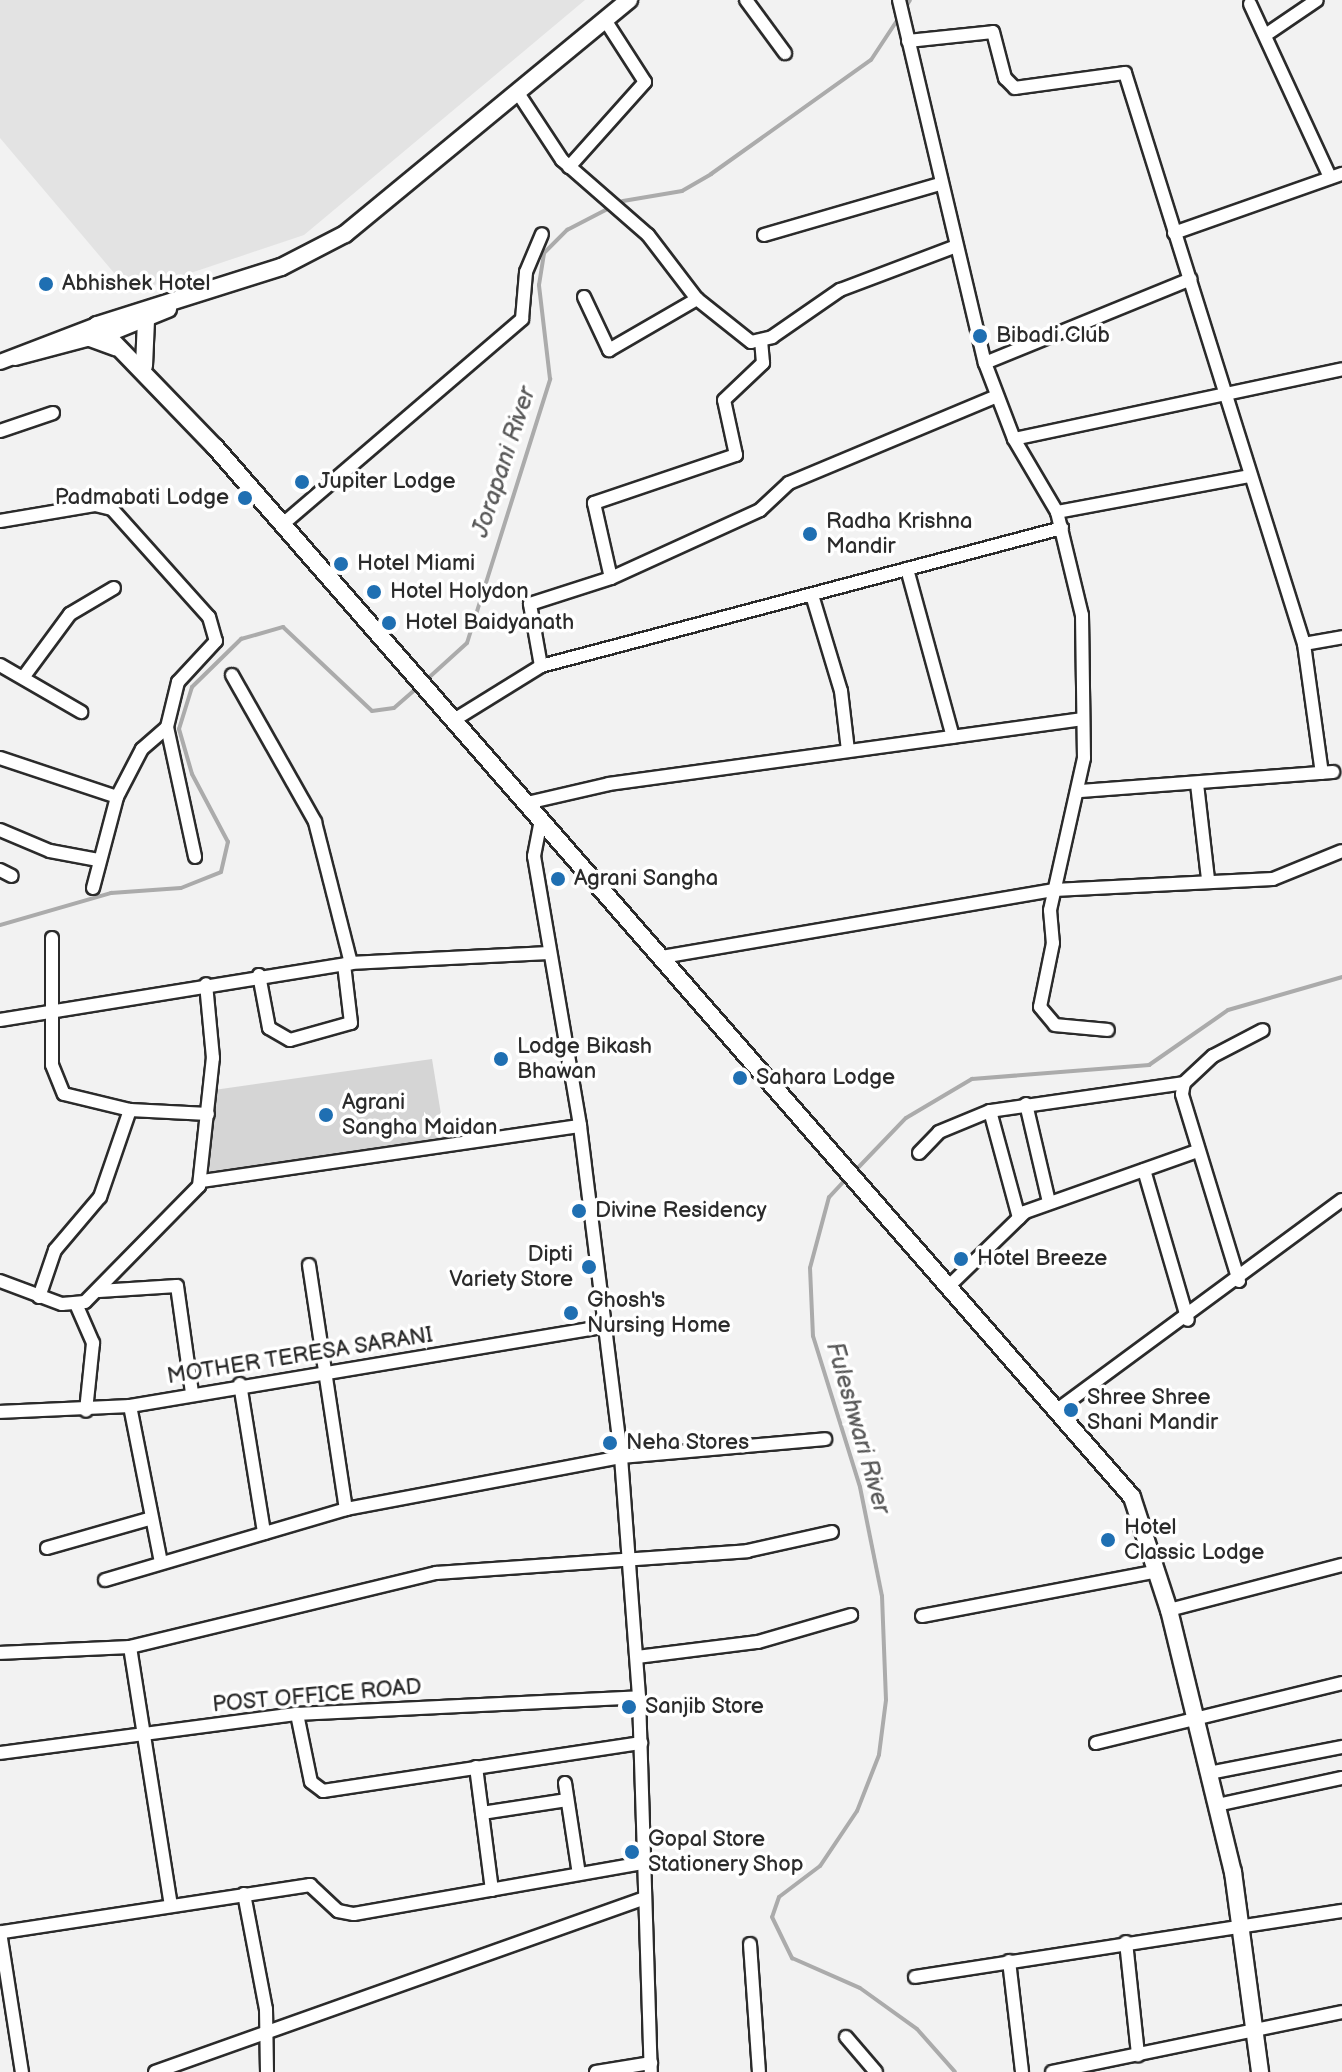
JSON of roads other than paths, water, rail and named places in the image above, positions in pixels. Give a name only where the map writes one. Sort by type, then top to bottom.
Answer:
[{"type":"main road","points":[[98,332],[281,267],[345,234],[629,0]]},
{"type":"main road","points":[[98,332],[146,321],[172,305]]},
{"type":"main road","points":[[144,366],[146,321]]},
{"type":"main road","points":[[98,332],[144,366],[1132,1497],[1169,1610],[1217,1805],[1243,1928],[1260,2072]]},
{"type":"street","points":[[746,0],[785,53]]},
{"type":"street","points":[[899,0],[954,247],[985,363],[1014,439],[1057,512],[1082,615],[1080,791],[1054,890],[1040,1007],[1055,1025],[1108,1030]]},
{"type":"street","points":[[1267,34],[1317,0]]},
{"type":"street","points":[[1174,233],[1336,176],[1250,4]]},
{"type":"street","points":[[569,167],[645,82],[605,20]]},
{"type":"street","points":[[907,39],[993,32],[1005,78],[1015,88],[1125,73],[1191,279],[1221,390],[1304,644],[1327,773],[1080,791]]},
{"type":"street","points":[[518,93],[569,167],[626,213],[697,299],[751,342],[761,342],[840,290],[954,247]]},
{"type":"street","points":[[764,235],[940,184]]},
{"type":"street","points":[[283,524],[522,319],[526,272],[542,234]]},
{"type":"street","points":[[985,363],[1191,279]]},
{"type":"street","points":[[584,297],[609,350],[697,299]]},
{"type":"street","points":[[7,360],[98,332]]},
{"type":"street","points":[[611,578],[594,503],[736,455],[724,400],[763,363],[761,342]]},
{"type":"street","points":[[1014,439],[1221,390],[1342,369]]},
{"type":"street","points":[[541,666],[530,604],[611,578],[760,510],[789,483],[997,396]]},
{"type":"street","points":[[0,431],[53,413]]},
{"type":"street","points":[[1057,512],[1250,476]]},
{"type":"street","points":[[0,521],[95,505],[112,509],[199,605],[216,641],[183,673],[167,727],[195,857]]},
{"type":"street","points":[[451,716],[541,666],[1062,528]]},
{"type":"street","points":[[907,569],[953,737]]},
{"type":"street","points":[[25,675],[70,614],[114,588]]},
{"type":"street","points":[[812,595],[841,691],[848,751]]},
{"type":"street","points":[[1304,644],[1342,637]]},
{"type":"street","points":[[0,665],[25,675],[81,712]]},
{"type":"street","points":[[232,675],[315,822],[347,964],[351,1023],[290,1040],[269,1028],[259,975]]},
{"type":"street","points":[[527,803],[609,784],[1083,719]]},
{"type":"street","points":[[93,888],[117,797],[142,749],[167,727]]},
{"type":"street","points":[[0,758],[117,797]]},
{"type":"street","points":[[1197,784],[1208,879]]},
{"type":"street","points":[[541,820],[532,840],[548,953],[580,1126],[606,1326],[621,1457],[639,1697],[651,2068],[596,2072]]},
{"type":"street","points":[[0,830],[50,851],[98,860]]},
{"type":"street","points":[[662,957],[1054,890],[1208,879],[1273,879],[1342,851]]},
{"type":"street","points":[[52,938],[52,1065],[64,1094],[130,1110],[208,1114]]},
{"type":"street","points":[[0,1020],[51,1016],[206,984],[347,964],[548,953]]},
{"type":"street","points":[[0,1281],[39,1297],[76,1304],[99,1291],[202,1181],[213,1045],[206,984]]},
{"type":"street","points":[[919,1153],[939,1132],[990,1111],[1184,1083],[1213,1056],[1263,1030]]},
{"type":"street","points":[[1184,1083],[1197,1151],[1239,1281]]},
{"type":"street","points":[[1026,1104],[1049,1202]]},
{"type":"street","points":[[39,1297],[55,1250],[100,1197],[130,1110]]},
{"type":"street","points":[[990,1111],[1019,1218]]},
{"type":"street","points":[[202,1181],[580,1126]]},
{"type":"street","points":[[949,1286],[1019,1218],[1049,1202],[1197,1151]]},
{"type":"street","points":[[1144,1170],[1188,1320]]},
{"type":"street","points":[[1057,1410],[1188,1320],[1342,1200]]},
{"type":"street","points":[[309,1265],[346,1509]]},
{"type":"street","points":[[99,1291],[177,1286],[192,1393]]},
{"type":"street","points":[[76,1304],[93,1343],[86,1411]]},
{"type":"street","name":"MOTHER TERESA SARANI","points":[[0,1412],[86,1411],[130,1406],[240,1384],[606,1326]]},
{"type":"street","points":[[240,1384],[264,1533]]},
{"type":"street","points":[[130,1406],[161,1563]]},
{"type":"street","points":[[105,1580],[346,1509],[621,1457],[825,1439]]},
{"type":"street","points":[[47,1548],[152,1518]]},
{"type":"street","points":[[0,1653],[130,1647],[422,1575],[747,1551],[832,1532]]},
{"type":"street","points":[[1169,1610],[1342,1565]]},
{"type":"street","points":[[922,1616],[1158,1571]]},
{"type":"street","points":[[637,1657],[758,1642],[851,1615]]},
{"type":"street","points":[[130,1647],[141,1735],[171,1906]]},
{"type":"street","points":[[1096,1743],[1342,1683]]},
{"type":"street","name":"POST OFFICE ROAD","points":[[0,1753],[297,1714],[639,1697]]},
{"type":"street","points":[[297,1714],[311,1782],[323,1791],[641,1743]]},
{"type":"street","points":[[1209,1773],[1342,1747]]},
{"type":"street","points":[[476,1767],[492,1890]]},
{"type":"street","points":[[1217,1805],[1342,1778]]},
{"type":"street","points":[[565,1783],[579,1874]]},
{"type":"street","points":[[482,1813],[567,1800]]},
{"type":"street","points":[[22,2072],[6,1992],[2,1932],[315,1885],[338,1911],[354,1914],[644,1863]]},
{"type":"street","points":[[244,1894],[268,2029],[267,2072]]},
{"type":"street","points":[[155,2072],[268,2029],[373,2000],[645,1898]]},
{"type":"street","points":[[915,1977],[1342,1911]]},
{"type":"street","points":[[1126,1942],[1138,2055]]},
{"type":"street","points":[[750,1944],[759,2072]]},
{"type":"street","points":[[1009,1961],[1022,2072]]},
{"type":"street","points":[[1052,2072],[1342,2012]]},
{"type":"street","points":[[846,2037],[876,2072]]},
{"type":"waterway","name":"Jorapani River","points":[[905,8],[910,0]]},
{"type":"waterway","name":"Jorapani River","points":[[424,682],[467,643],[550,379],[539,285],[544,253],[567,230],[623,201],[682,191],[711,174],[871,60],[900,16]]},
{"type":"waterway","name":"Jorapani River","points":[[0,925],[111,893],[181,888],[221,872],[228,842],[192,774],[179,729],[192,687],[241,639],[283,627],[372,711],[394,708],[417,688]]},
{"type":"waterway","name":"Fuleshwari River","points":[[853,1173],[906,1118],[972,1079],[1149,1065],[1228,1010],[1342,977]]},
{"type":"waterway","name":"Fuleshwari River","points":[[846,1179],[829,1197],[810,1268],[813,1336],[860,1487],[882,1596],[886,1700],[879,1755],[857,1811],[820,1866],[779,1897],[772,1917],[792,1958],[860,1988],[917,2029],[955,2072]]},
{"type":"place","name":"Abhishek Hotel","points":[[46,284]]},
{"type":"place","name":"Bibadi Club","points":[[980,336]]},
{"type":"place","name":"Jupiter Lodge","points":[[302,482]]},
{"type":"place","name":"Padmabati Lodge","points":[[245,498]]},
{"type":"place","name":"Radha Krishna Mandir","points":[[810,534]]},
{"type":"place","name":"Hotel Miami","points":[[341,564]]},
{"type":"place","name":"Hotel Holydon","points":[[374,592]]},
{"type":"place","name":"Hotel Baidyanath","points":[[389,623]]},
{"type":"place","name":"Agrani Sangha","points":[[558,879]]},
{"type":"place","name":"Lodge Bikash Bhawan","points":[[501,1059]]},
{"type":"place","name":"Sahara Lodge","points":[[740,1078]]},
{"type":"place","name":"Agrani Sangha Maidan","points":[[326,1115]]},
{"type":"place","name":"Divine Residency","points":[[579,1211]]},
{"type":"place","name":"Hotel Breeze","points":[[961,1259]]},
{"type":"place","name":"Dipti Variety Store","points":[[589,1267]]},
{"type":"place","name":"Ghosh's Nursing Home","points":[[571,1313]]},
{"type":"place","name":"Shree Shree Shani Mandir","points":[[1071,1410]]},
{"type":"place","name":"Neha Stores","points":[[610,1443]]},
{"type":"place","name":"Hotel Classic Lodge","points":[[1108,1540]]},
{"type":"place","name":"Sanjib Store","points":[[629,1707]]},
{"type":"place","name":"Gopal Store Stationery Shop","points":[[632,1852]]}]
